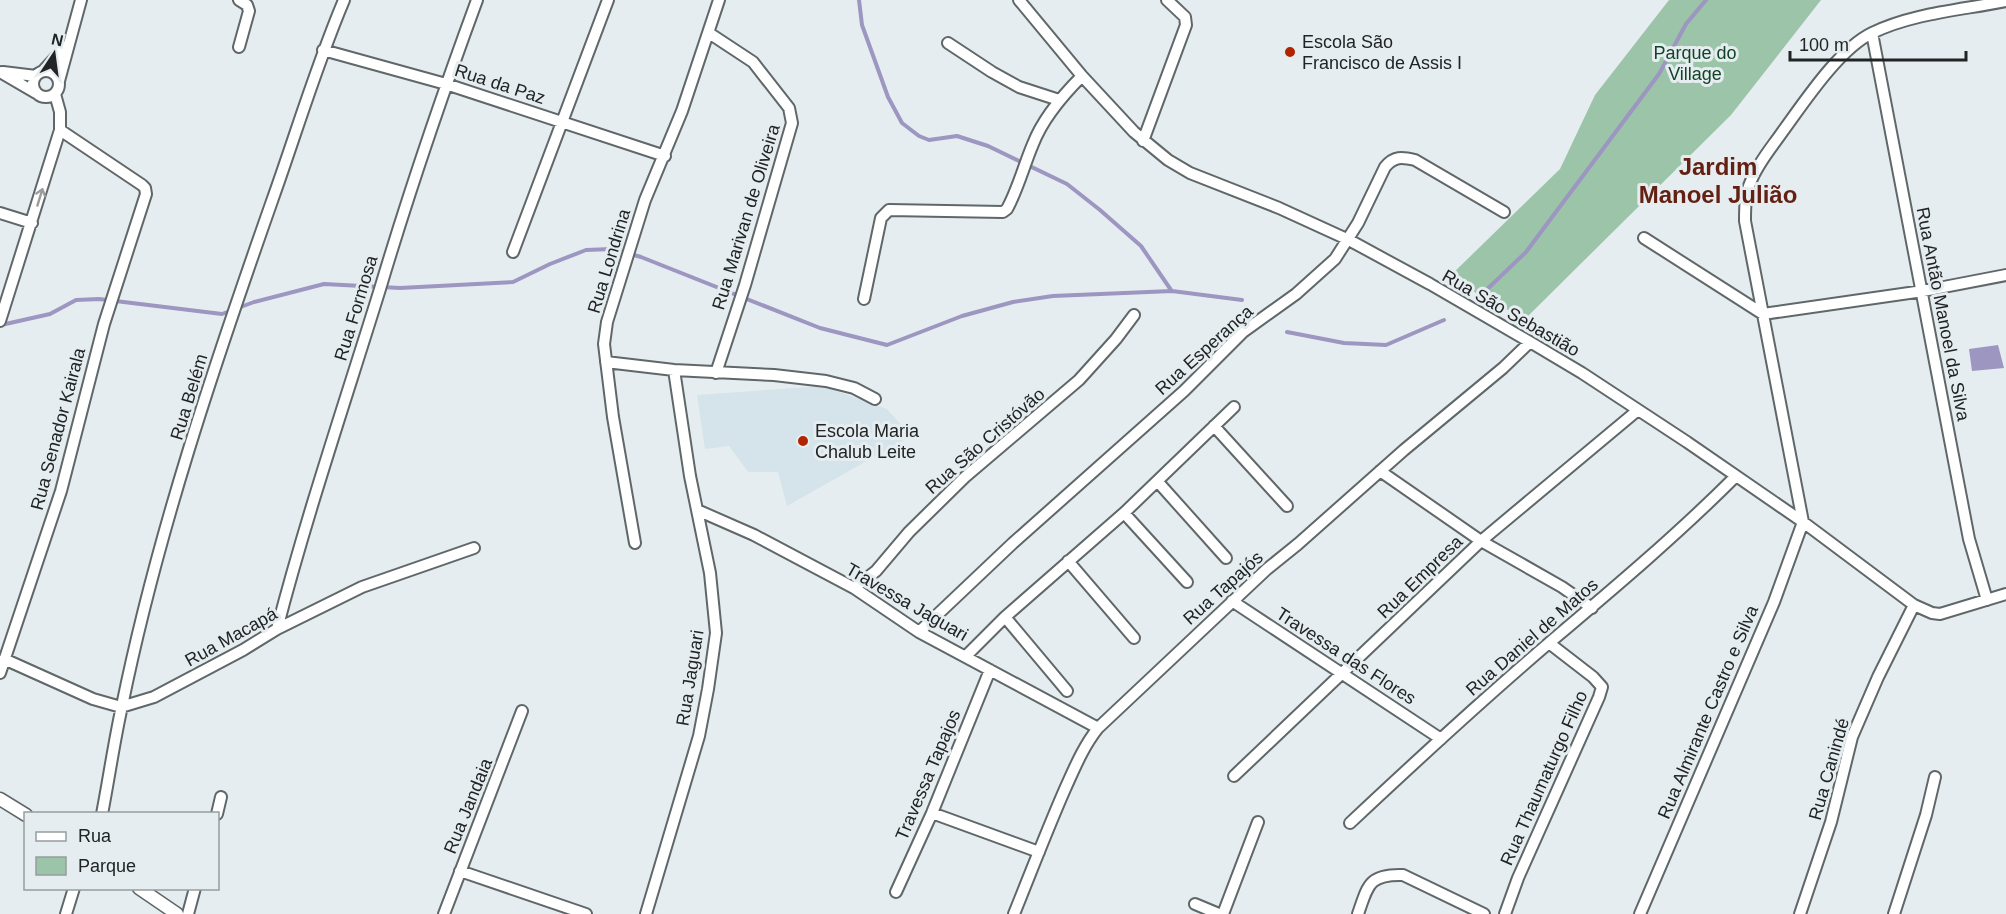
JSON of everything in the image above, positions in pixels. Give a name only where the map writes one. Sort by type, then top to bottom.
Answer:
[{"type":"street","points":[[0,72],[37,94],[48,98],[55,94],[59,88],[81,0]]},
{"type":"street","points":[[239,0],[247,5],[249,11],[239,47]]},
{"type":"street","name":"Rua Belém","points":[[102,812],[121,707],[182,473],[231,318],[323,50],[344,0]]},
{"type":"street","name":"Rua Formosa","points":[[277,629],[294,564],[384,271],[446,84],[477,0]]},
{"type":"street","points":[[513,252],[608,0]]},
{"type":"street","name":"Rua Londrina","points":[[635,543],[621,468],[606,362],[604,344],[607,322],[645,200],[710,33],[719,0]]},
{"type":"street","name":"Rua São Sebastião","points":[[1018,0],[1082,76],[1143,141],[1168,160],[1190,173],[1279,208],[1349,240],[1530,342],[1638,410],[1736,476],[1803,522],[1914,605],[1940,614],[2006,594]]},
{"type":"street","points":[[1143,141],[1186,25],[1183,14],[1167,0]]},
{"type":"street","points":[[1803,522],[1745,221],[1746,199],[1751,179],[1766,155],[1830,70],[1850,48],[1872,33],[1893,24],[2006,1]]},
{"type":"street","name":"Rua Marivan de Oliveira","points":[[710,33],[753,62],[780,94],[792,115],[789,139],[716,373]]},
{"type":"street","name":"Rua Antão Manoel da Silva","points":[[1872,33],[1969,539],[1987,600]]},
{"type":"street","points":[[37,94],[33,83],[69,43]]},
{"type":"street","points":[[948,43],[1019,87],[1059,100]]},
{"type":"street","name":"Rua da Paz","points":[[323,50],[446,84],[664,156]]},
{"type":"street","points":[[0,72],[55,74],[59,81]]},
{"type":"street","points":[[864,299],[881,218],[890,210],[1003,212],[1013,197],[1033,143],[1059,100],[1082,76]]},
{"type":"street","points":[[0,321],[60,130],[60,112],[55,94]]},
{"type":"street","name":"Rua Senador Kairala","points":[[0,673],[61,491],[108,312],[146,194],[142,185],[60,130]]},
{"type":"street","name":"Rua Esperança","points":[[919,632],[1013,543],[1184,391],[1243,332],[1296,294],[1335,259],[1349,240],[1390,160],[1399,157],[1415,160],[1504,212]]},
{"type":"street","points":[[0,213],[32,223]]},
{"type":"street","points":[[1644,238],[1763,314],[1923,291],[2006,275]]},
{"type":"street","name":"Rua São Cristóvão","points":[[854,588],[876,571],[909,532],[964,477],[1079,380],[1134,315]]},
{"type":"street","name":"Rua Tapajós","points":[[1014,914],[1077,762],[1085,745],[1098,728],[1232,601],[1380,471],[1503,368],[1530,342]]},
{"type":"street","points":[[606,362],[674,370],[774,375],[826,381],[854,388],[875,399]]},
{"type":"street","name":"Rua Jaguari","points":[[646,914],[699,736],[716,633],[710,573],[674,370]]},
{"type":"street","points":[[966,656],[1005,617],[1158,482],[1234,407]]},
{"type":"street","name":"Rua Empresa","points":[[1234,776],[1481,541],[1638,410]]},
{"type":"street","points":[[1214,426],[1287,506]]},
{"type":"street","points":[[1380,471],[1481,541],[1562,587],[1592,608]]},
{"type":"street","name":"Rua Daniel de Matos","points":[[1350,823],[1549,643],[1592,608],[1736,476]]},
{"type":"street","points":[[1158,482],[1226,558]]},
{"type":"street","name":"Travessa Jaguari","points":[[697,510],[754,535],[854,588],[919,632],[1098,728]]},
{"type":"street","points":[[1124,513],[1187,582]]},
{"type":"street","name":"Rua Almirante Castro e Silva","points":[[1640,914],[1774,602],[1803,522]]},
{"type":"street","name":"Rua Macapá","points":[[121,707],[154,697],[243,650],[277,629],[362,587],[474,548]]},
{"type":"street","points":[[1068,561],[1134,638]]},
{"type":"street","name":"Travessa das Flores","points":[[1232,601],[1441,739]]},
{"type":"street","name":"Rua Canindé","points":[[1800,914],[1832,822],[1852,737],[1878,677],[1914,605]]},
{"type":"street","points":[[1005,617],[1067,691]]},
{"type":"street","name":"Rua Thaumaturgo Filho","points":[[1505,914],[1518,878],[1602,687],[1593,677],[1549,643]]},
{"type":"street","points":[[4,658],[93,699],[121,707]]},
{"type":"street","name":"Travessa Tapajos","points":[[896,892],[932,813],[990,670]]},
{"type":"street","name":"Rua Jandaia","points":[[444,914],[522,711]]},
{"type":"street","points":[[1894,914],[1926,815],[1935,777]]},
{"type":"street","points":[[217,812],[221,797]]},
{"type":"street","points":[[0,799],[24,814]]},
{"type":"street","points":[[932,813],[1038,852]]},
{"type":"street","points":[[1195,904],[1221,914],[1258,822]]},
{"type":"street","points":[[460,871],[586,914]]},
{"type":"street","points":[[1358,914],[1367,889],[1377,878],[1390,875],[1403,875],[1484,914]]},
{"type":"street","points":[[66,914],[73,890]]},
{"type":"street","points":[[142,890],[177,914]]},
{"type":"street","points":[[188,914],[194,890]]},
{"type":"shaded area","points":[[1998,345],[2004,368],[1972,371],[1969,349]]},
{"type":"shaded area","name":"Escola Maria Chalub Leite","points":[[822,386],[887,409],[911,436],[787,506],[778,472],[748,472],[729,446],[705,449],[697,395]]},
{"type":"green space","name":"Parque do Village","points":[[1669,0],[1821,0],[1731,115],[1525,319],[1448,278],[1560,169],[1595,95]]},
{"type":"waterway","points":[[859,0],[862,25],[888,97],[902,123],[919,136],[929,140],[957,136],[988,146],[1067,184],[1141,246],[1171,290]]},
{"type":"waterway","points":[[1479,297],[1526,252],[1659,74],[1686,24],[1706,0]]},
{"type":"waterway","points":[[1,325],[50,314],[76,300],[99,299],[222,314],[254,302],[324,284],[400,288],[513,282],[586,250],[612,249],[641,257],[820,328],[887,345],[962,316],[1013,302],[1053,296],[1172,291],[1242,300]]},
{"type":"waterway","points":[[1287,332],[1344,343],[1386,345],[1444,320]]},
{"type":"place","name":"Escola São Francisco de Assis I","points":[[1290,52]]},
{"type":"place","name":"Escola Maria Chalub Leite","points":[[803,441]]},
{"type":"district","name":"Jardim Manoel Julião","points":[[1718,181]]}]
